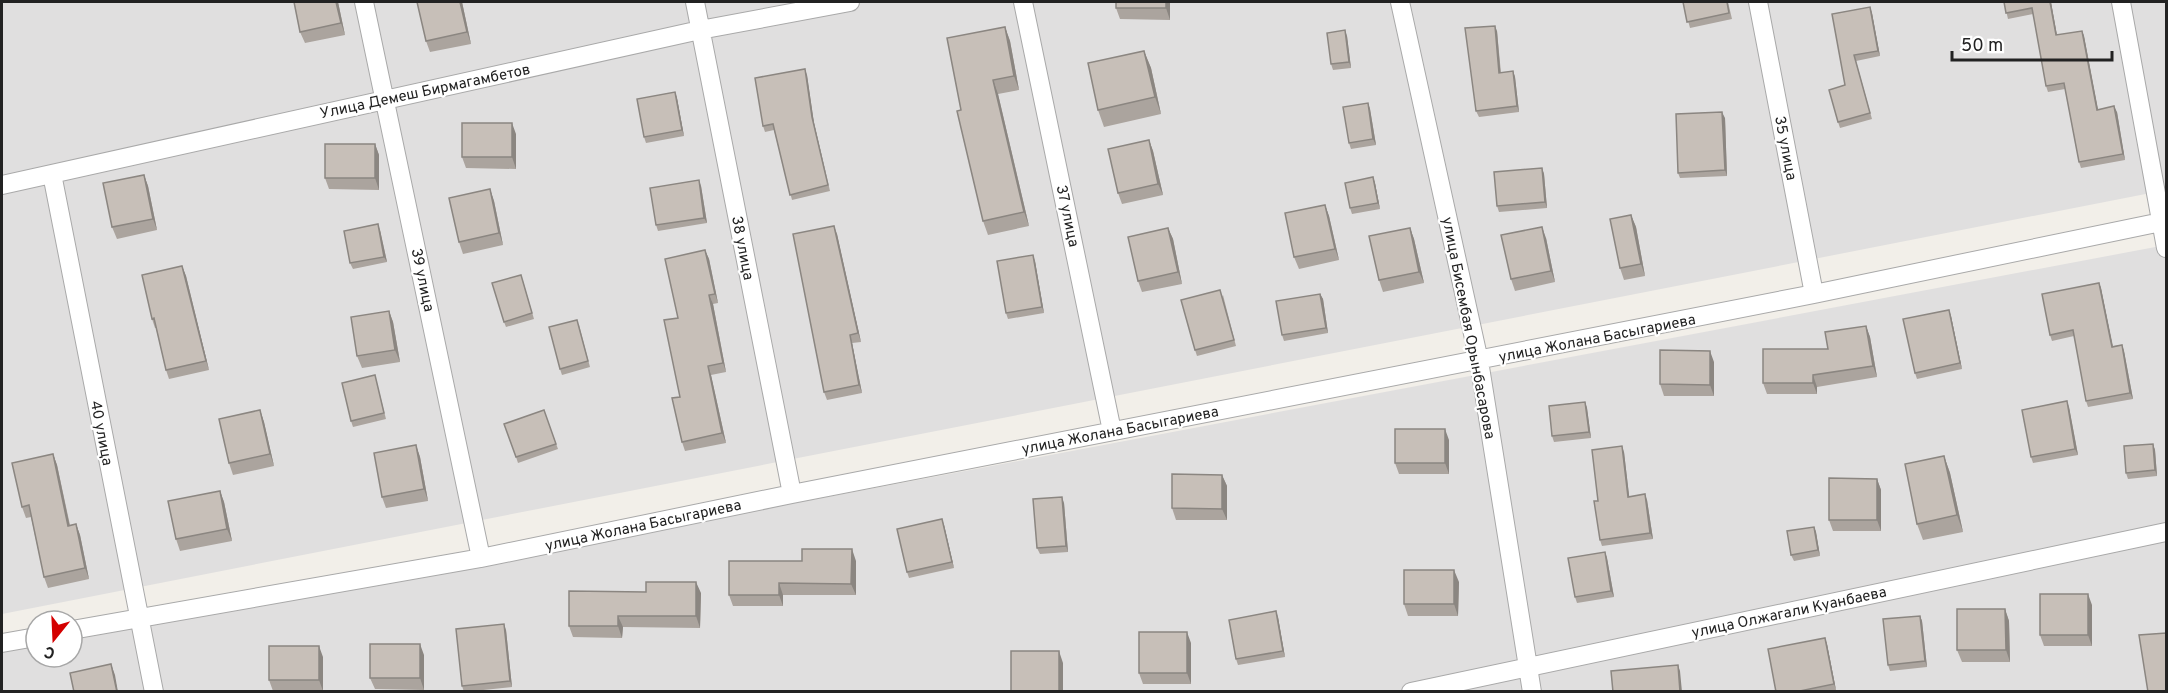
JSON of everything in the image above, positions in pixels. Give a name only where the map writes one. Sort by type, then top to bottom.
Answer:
[{"type":"street","name":"39 улица","points":[[364,2],[481,558]]},
{"type":"street","name":"38 улица","points":[[695,2],[792,494]]},
{"type":"street","name":"Улица Демеш Бирмагамбетов","points":[[2,185],[700,30],[850,2]]},
{"type":"street","name":"37 улица","points":[[1023,2],[1112,431]]},
{"type":"street","name":"улица Бисембая Орынбасарова","points":[[1400,2],[1479,361],[1533,692]]},
{"type":"street","name":"35 улица","points":[[1758,2],[1814,294]]},
{"type":"street","points":[[2121,2],[2164,222],[2166,248]]},
{"type":"street","name":"40 улица","points":[[52,174],[154,692]]},
{"type":"street","name":"улица Жолана Басыгариева","points":[[84,628],[481,558],[792,494],[1479,361],[2164,222]]},
{"type":"street","name":"улица Олжагали Куанбаева","points":[[1411,692],[2166,532]]},
{"type":"street","points":[[2,643],[24,639]]},
{"type":"shaded area","points":[[2,2],[2166,2],[2166,190],[2,614]]},
{"type":"shaded area","points":[[2166,245],[2166,691],[2,692],[2,653],[24,648],[24,669],[84,669],[84,637]]},
{"type":"building","points":[[294,2],[336,2],[341,23],[300,32]]},
{"type":"building","points":[[417,2],[460,2],[467,32],[426,41]]},
{"type":"building","points":[[1116,2],[1166,2],[1166,8],[1116,8]]},
{"type":"building","points":[[1683,2],[1727,2],[1729,13],[1687,22]]},
{"type":"building","points":[[2004,2],[2050,2],[2056,35],[2082,31],[2097,110],[2114,106],[2123,154],[2079,162],[2064,83],[2046,86],[2032,8],[2006,13]]},
{"type":"building","points":[[1870,7],[1878,51],[1854,55],[1870,113],[1838,122],[1829,90],[1845,85],[1832,14]]},
{"type":"building","points":[[1495,26],[1499,73],[1513,71],[1517,106],[1476,111],[1465,28]]},
{"type":"building","points":[[1005,27],[1014,76],[993,80],[1024,212],[983,221],[957,111],[961,110],[947,38]]},
{"type":"building","points":[[1345,30],[1349,62],[1331,64],[1327,33]]},
{"type":"building","points":[[1144,51],[1155,97],[1098,110],[1088,63]]},
{"type":"building","points":[[805,69],[812,117],[828,185],[790,195],[773,124],[763,126],[755,78]]},
{"type":"building","points":[[675,92],[682,130],[644,137],[637,99]]},
{"type":"building","points":[[1368,103],[1373,139],[1349,143],[1343,107]]},
{"type":"building","points":[[1722,112],[1725,170],[1678,173],[1676,114]]},
{"type":"building","points":[[462,123],[512,123],[512,157],[462,157]]},
{"type":"building","points":[[1149,140],[1158,184],[1118,193],[1108,149]]},
{"type":"building","points":[[325,144],[375,144],[375,178],[325,178]]},
{"type":"building","points":[[1542,168],[1545,202],[1497,206],[1494,172]]},
{"type":"building","points":[[144,175],[153,219],[112,227],[103,183]]},
{"type":"building","points":[[1373,177],[1378,203],[1350,208],[1345,183]]},
{"type":"building","points":[[699,180],[704,218],[656,225],[650,188]]},
{"type":"building","points":[[490,189],[499,233],[459,242],[449,198]]},
{"type":"building","points":[[1325,205],[1335,249],[1294,257],[1285,213]]},
{"type":"building","points":[[1631,215],[1641,264],[1620,268],[1610,219]]},
{"type":"building","points":[[378,224],[384,257],[350,263],[344,231]]},
{"type":"building","points":[[834,226],[858,333],[850,335],[859,385],[824,392],[793,234]]},
{"type":"building","points":[[1542,227],[1551,271],[1511,279],[1501,235]]},
{"type":"building","points":[[1168,228],[1178,272],[1138,281],[1128,237]]},
{"type":"building","points":[[1410,228],[1419,272],[1379,280],[1369,236]]},
{"type":"building","points":[[705,250],[715,294],[709,295],[723,363],[708,366],[722,433],[682,442],[672,398],[680,397],[664,320],[678,318],[665,259]]},
{"type":"building","points":[[1033,255],[1042,307],[1006,313],[997,261]]},
{"type":"building","points":[[182,266],[206,361],[166,370],[142,275]]},
{"type":"building","points":[[521,275],[532,313],[504,322],[492,283]]},
{"type":"building","points":[[2099,283],[2112,347],[2122,345],[2130,393],[2086,401],[2073,330],[2050,335],[2042,294]]},
{"type":"building","points":[[1220,290],[1234,340],[1195,350],[1181,300]]},
{"type":"building","points":[[1320,294],[1326,328],[1282,335],[1276,301]]},
{"type":"building","points":[[1949,310],[1960,363],[1915,373],[1903,319]]},
{"type":"building","points":[[389,311],[395,350],[357,356],[351,317]]},
{"type":"building","points":[[577,320],[588,361],[560,369],[549,327]]},
{"type":"building","points":[[1866,326],[1873,366],[1813,375],[1813,383],[1763,383],[1763,349],[1828,349],[1825,332]]},
{"type":"building","points":[[1660,350],[1710,351],[1710,385],[1660,384]]},
{"type":"building","points":[[375,375],[384,413],[351,421],[342,383]]},
{"type":"building","points":[[2067,401],[2075,449],[2031,457],[2022,410]]},
{"type":"building","points":[[1585,402],[1589,432],[1552,436],[1549,406]]},
{"type":"building","points":[[260,410],[270,454],[229,463],[219,419]]},
{"type":"building","points":[[544,410],[556,444],[516,457],[504,424]]},
{"type":"building","points":[[1395,429],[1445,429],[1445,463],[1395,463]]},
{"type":"building","points":[[2153,444],[2155,470],[2126,473],[2124,446]]},
{"type":"building","points":[[416,445],[424,489],[382,497],[374,453]]},
{"type":"building","points":[[1622,446],[1628,497],[1645,494],[1650,533],[1600,540],[1594,501],[1598,501],[1592,450]]},
{"type":"building","points":[[53,454],[68,526],[76,524],[85,568],[44,577],[29,505],[22,507],[12,463]]},
{"type":"building","points":[[1944,456],[1957,515],[1917,524],[1905,464]]},
{"type":"building","points":[[1172,474],[1222,475],[1222,509],[1172,508]]},
{"type":"building","points":[[1829,478],[1877,479],[1877,520],[1829,520]]},
{"type":"building","points":[[220,491],[227,529],[176,539],[168,501]]},
{"type":"building","points":[[1062,497],[1066,546],[1037,548],[1033,499]]},
{"type":"building","points":[[942,519],[952,562],[907,572],[897,529]]},
{"type":"building","points":[[1814,527],[1818,550],[1791,555],[1787,531]]},
{"type":"building","points":[[802,549],[852,549],[851,584],[779,583],[779,595],[729,595],[729,561],[802,561]]},
{"type":"building","points":[[1605,552],[1611,591],[1575,597],[1568,558]]},
{"type":"building","points":[[1404,570],[1454,570],[1454,604],[1404,604]]},
{"type":"building","points":[[646,582],[696,582],[696,616],[618,616],[618,626],[569,626],[569,591],[646,592]]},
{"type":"building","points":[[2040,594],[2088,594],[2088,635],[2040,635]]},
{"type":"building","points":[[1957,609],[2005,609],[2006,650],[1957,650]]},
{"type":"building","points":[[1276,611],[1283,651],[1236,659],[1229,620]]},
{"type":"building","points":[[1920,616],[1925,661],[1888,665],[1883,619]]},
{"type":"building","points":[[504,624],[510,681],[462,686],[456,629]]},
{"type":"building","points":[[1139,632],[1187,632],[1187,673],[1139,673]]},
{"type":"building","points":[[2166,633],[2166,692],[2148,692],[2139,635]]},
{"type":"building","points":[[1825,638],[1834,684],[1795,692],[1776,692],[1768,649]]},
{"type":"building","points":[[370,644],[420,644],[420,678],[370,678]]},
{"type":"building","points":[[269,646],[319,646],[319,680],[269,680]]},
{"type":"building","points":[[1011,651],[1059,651],[1059,692],[1011,692]]},
{"type":"building","points":[[111,664],[117,692],[74,692],[70,673]]},
{"type":"building","points":[[1678,665],[1680,692],[1613,692],[1611,671]]}]
